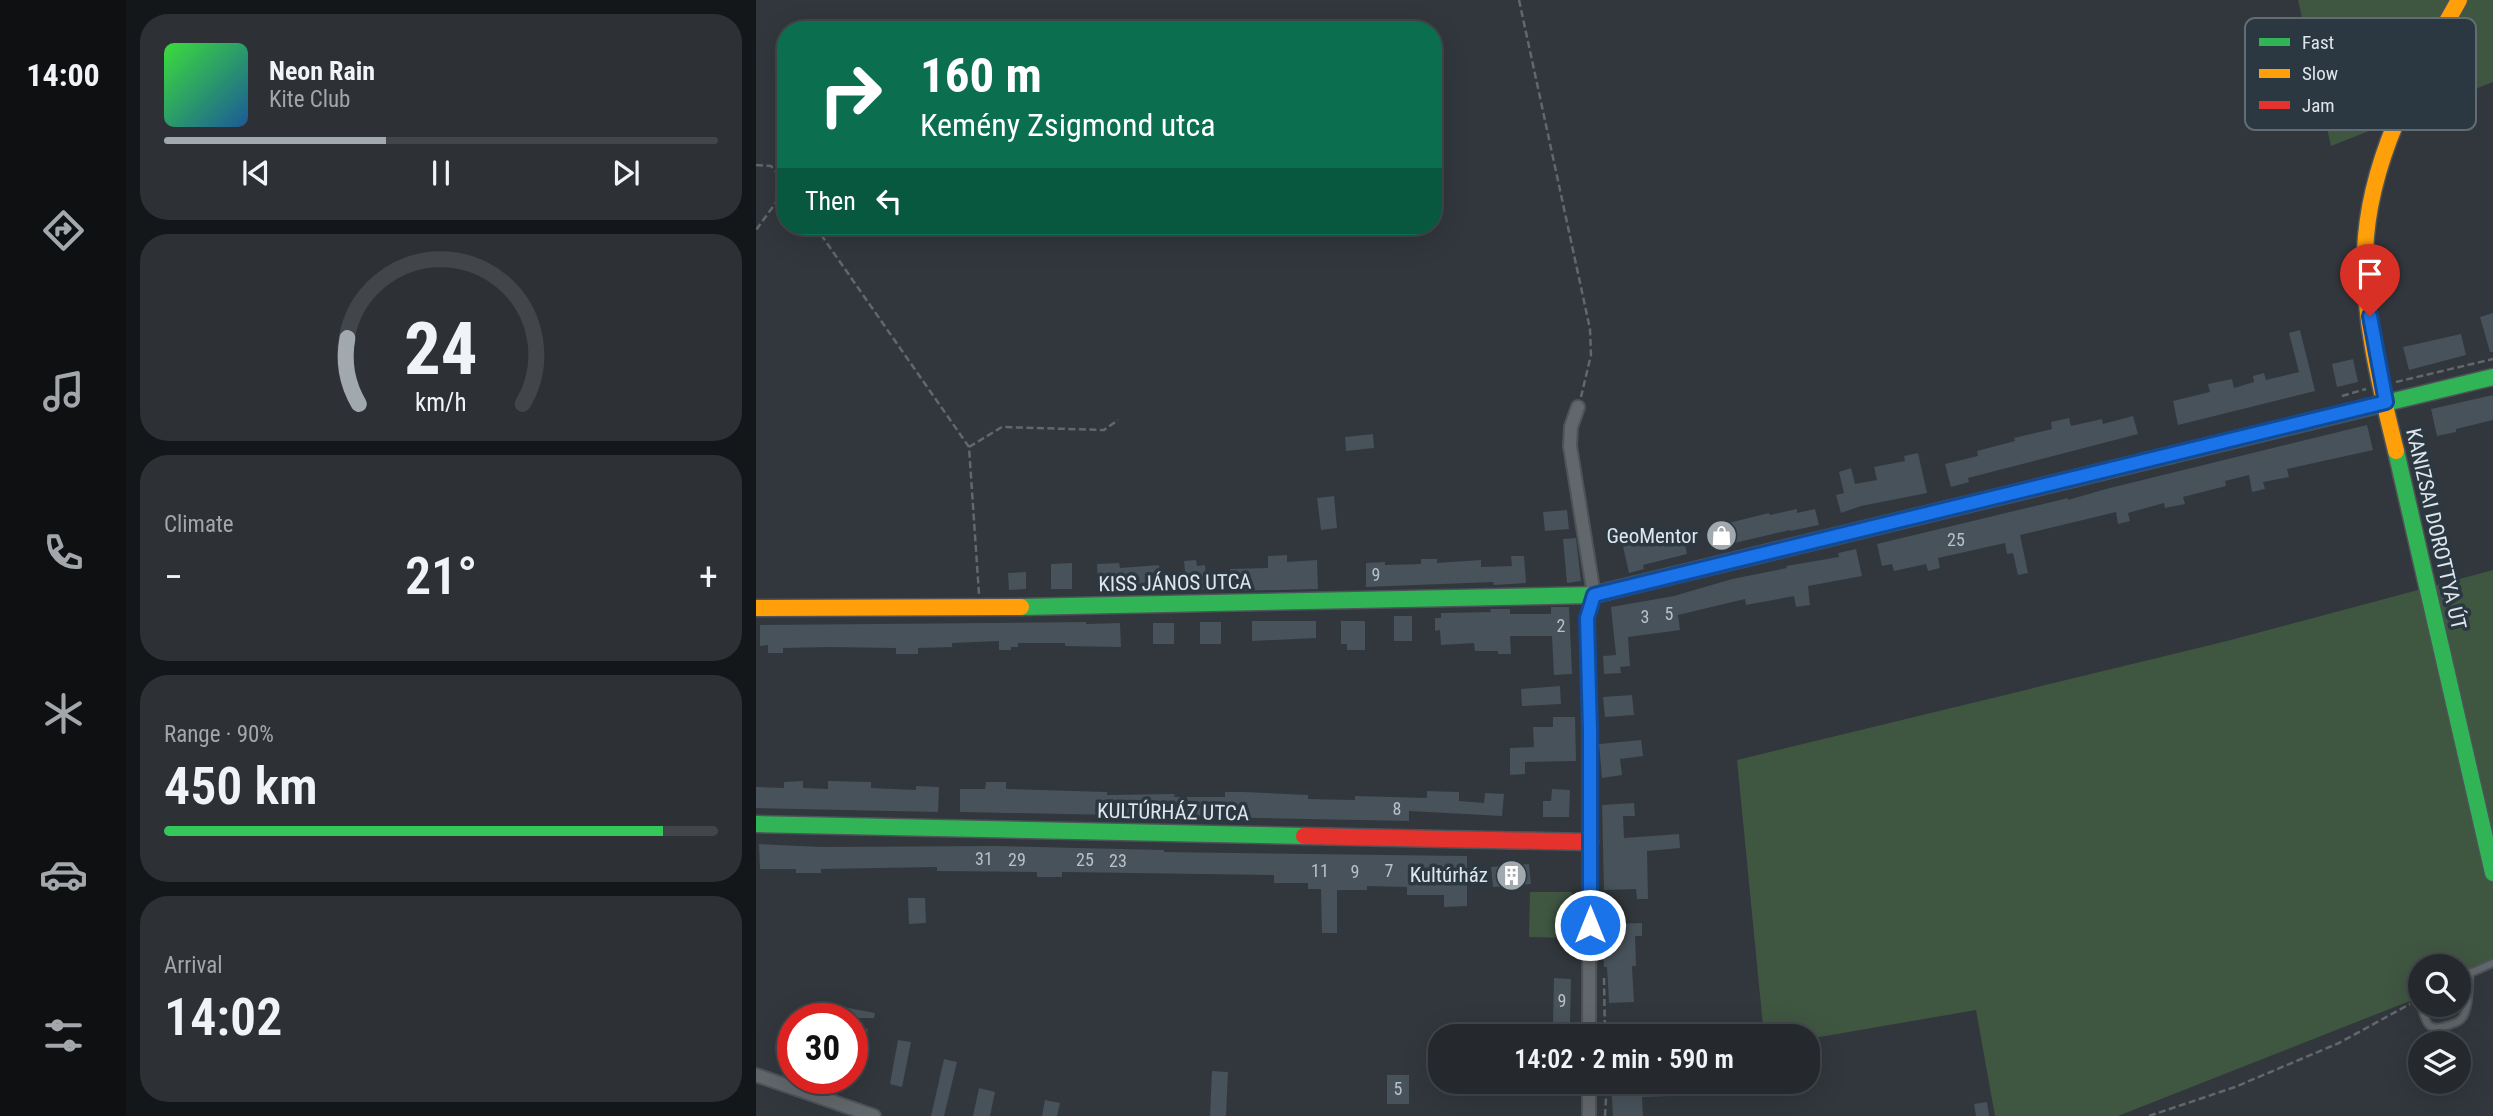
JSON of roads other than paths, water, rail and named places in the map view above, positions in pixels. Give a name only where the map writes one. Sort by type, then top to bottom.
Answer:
[{"type":"street","name":"KANIZSAI DOROTTYA ÚT","points":[[2449,18],[2459,0]]},
{"type":"street","name":"KANIZSAI DOROTTYA ÚT","points":[[2392,130],[2376,176],[2368,219],[2365,257],[2370,316],[2386,402],[2493,873]]},
{"type":"street","name":"KISS JÁNOS UTCA","points":[[756,608],[980,608],[1594,595],[2493,377]]},
{"type":"street","points":[[1578,407],[1571,427],[1570,446],[1594,595],[1587,618],[1589,1024]]},
{"type":"street","name":"KULTÚRHÁZ UTCA","points":[[756,824],[1590,842]]},
{"type":"street","points":[[756,1075],[874,1116]]},
{"type":"street","points":[[1589,1094],[1589,1116]]},
{"type":"lane","points":[[2471,972],[2493,964]]},
{"type":"lane","points":[[2424,1017],[2431,1027],[2439,1029],[2463,1017]]},
{"type":"place","name":"GeoMentor","points":[[1721,536]]},
{"type":"place","name":"Kultúrház","points":[[1511,875]]}]
